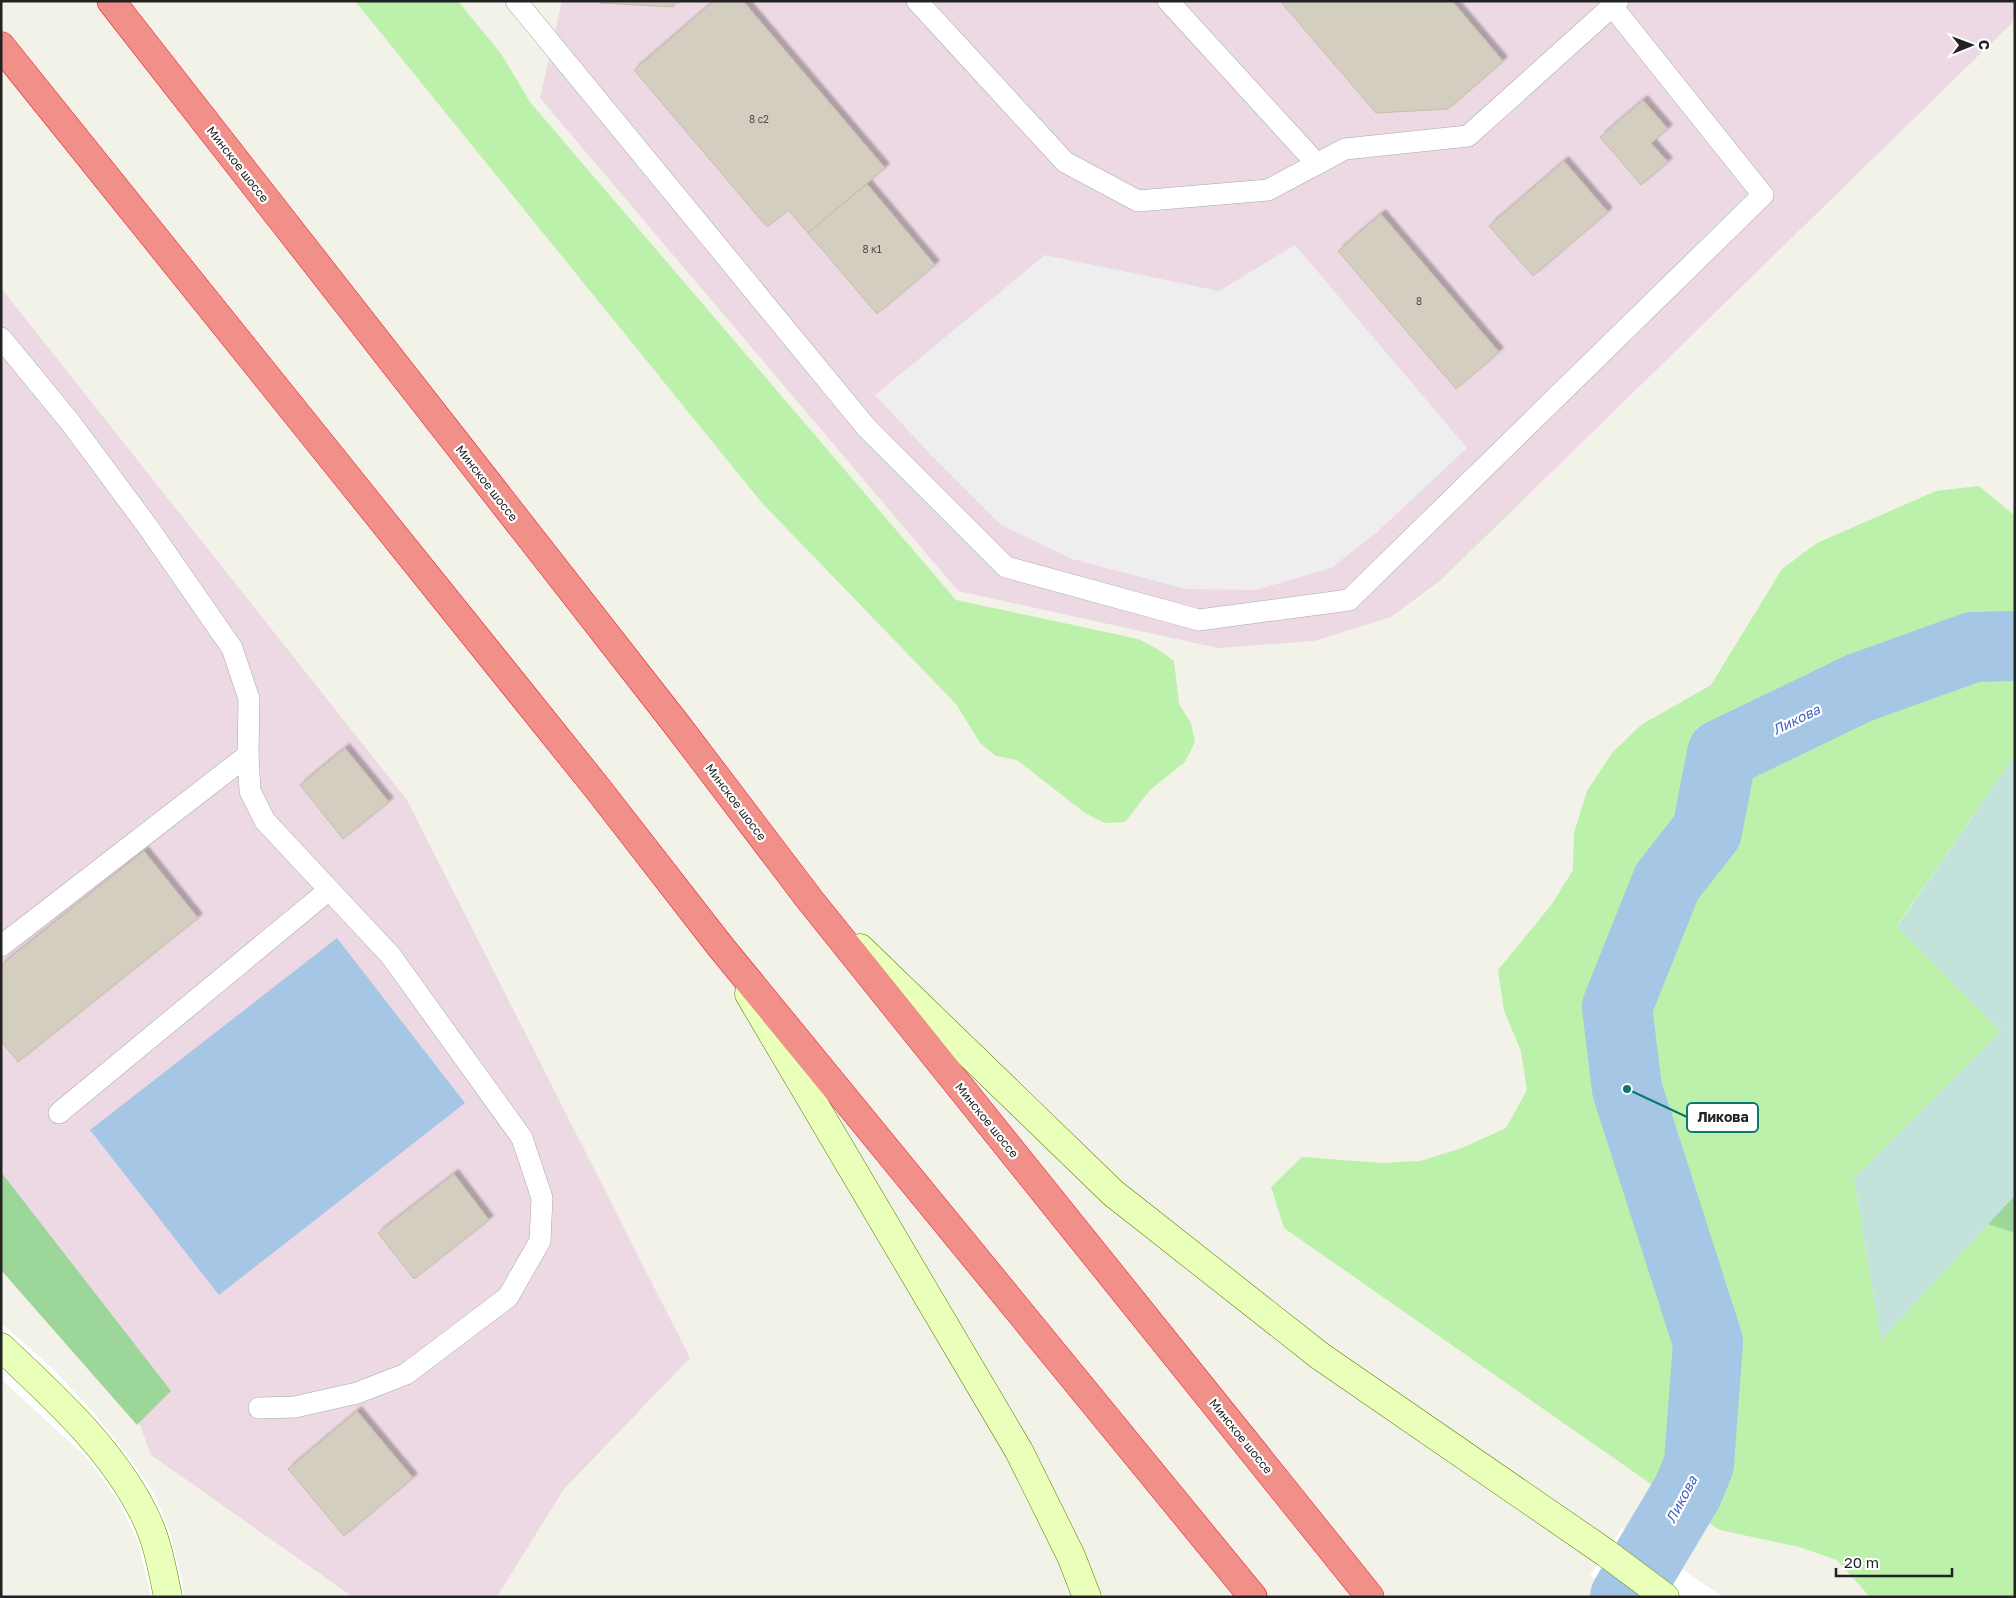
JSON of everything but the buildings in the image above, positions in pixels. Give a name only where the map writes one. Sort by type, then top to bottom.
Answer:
[{"type":"highway","name":"Минское шоссе","points":[[111,1],[677,725],[810,900],[1370,1597]]},
{"type":"highway","points":[[1,46],[598,789],[720,946],[1253,1597]]},
{"type":"street","points":[[810,900],[1113,1193],[1320,1356],[1606,1552],[1665,1597]]},
{"type":"street","points":[[720,946],[1019,1451],[1070,1556],[1087,1597]]},
{"type":"street","points":[[1,1347],[68,1410],[123,1476],[144,1514],[159,1555],[168,1597]]},
{"type":"lane","points":[[516,1],[866,427],[1006,568],[1199,620],[1349,600],[1763,195],[1615,4],[1468,136],[1345,149],[1268,190],[1138,201],[1065,162],[917,1]]},
{"type":"lane","points":[[1168,1],[1317,164]]},
{"type":"lane","points":[[1,338],[76,429],[148,527],[232,648],[249,699],[248,755],[250,791],[265,821],[391,956],[522,1138],[542,1198],[540,1241],[508,1297],[406,1374],[357,1393],[295,1407],[259,1408]]},
{"type":"lane","points":[[1,946],[248,755]]},
{"type":"lane","points":[[59,1113],[329,890]]},
{"type":"shaded area","points":[[562,1],[2015,1],[2015,20],[1441,580],[1391,617],[1314,641],[1218,648],[958,591],[540,98]]},
{"type":"shaded area","points":[[1295,245],[1467,448],[1376,533],[1331,568],[1256,590],[1186,589],[1072,559],[1001,525],[931,455],[875,395],[1045,255],[1219,291]]},
{"type":"shaded area","points":[[1,288],[407,800],[690,1358],[564,1489],[497,1597],[353,1597],[151,1455],[110,1344],[1,1230]]},
{"type":"shaded area","points":[[2015,755],[2015,1195],[1881,1340],[1854,1179],[2001,1031],[1897,927]]},
{"type":"shaded area","points":[[1707,831],[1711,851],[1680,919],[1651,998],[1639,1055],[1664,1138],[1713,1265],[1735,1334],[1738,1395],[1732,1445],[1720,1476],[1678,1453],[1679,1339],[1603,1130],[1593,1040],[1601,975],[1645,858]]},
{"type":"green space","points":[[355,1],[458,1],[502,55],[530,102],[956,600],[1138,639],[1159,650],[1174,661],[1179,704],[1191,723],[1195,742],[1185,762],[1150,790],[1125,822],[1105,823],[1085,813],[1017,760],[996,756],[980,743],[956,704],[762,503]]},
{"type":"green space","points":[[1979,486],[2015,516],[2015,755],[1897,926],[2001,1031],[1854,1179],[1881,1340],[1988,1224],[2015,1233],[2015,1597],[1870,1597],[1837,1560],[1799,1547],[1720,1530],[1684,1507],[1284,1228],[1271,1187],[1302,1157],[1381,1163],[1420,1161],[1462,1148],[1506,1128],[1527,1090],[1521,1051],[1504,1011],[1498,970],[1552,904],[1573,870],[1574,833],[1587,791],[1612,753],[1641,725],[1711,685],[1782,569],[1817,543],[1936,491]]},
{"type":"green space","points":[[1,1172],[171,1391],[137,1425],[1,1270]]},
{"type":"green space","points":[[2015,1195],[2015,1233],[1988,1224]]},
{"type":"water","points":[[337,938],[465,1103],[219,1295],[90,1130]]},
{"type":"pier","points":[[1,1323],[52,1368],[94,1413],[128,1456],[155,1495],[170,1533],[183,1585],[184,1597],[151,1597],[138,1542],[119,1502],[87,1458],[1,1379]]},
{"type":"pier","points":[[1622,1528],[1723,1597],[1621,1597],[1590,1576]]},
{"type":"waterway","name":"Ликова","points":[[1625,1597],[1688,1491],[1699,1464],[1708,1342],[1627,1089],[1617,1007],[1667,882],[1707,831],[1722,754],[1859,688],[1973,647],[2015,646]]},
{"type":"place","name":"Ликова","points":[[1627,1089]]}]
